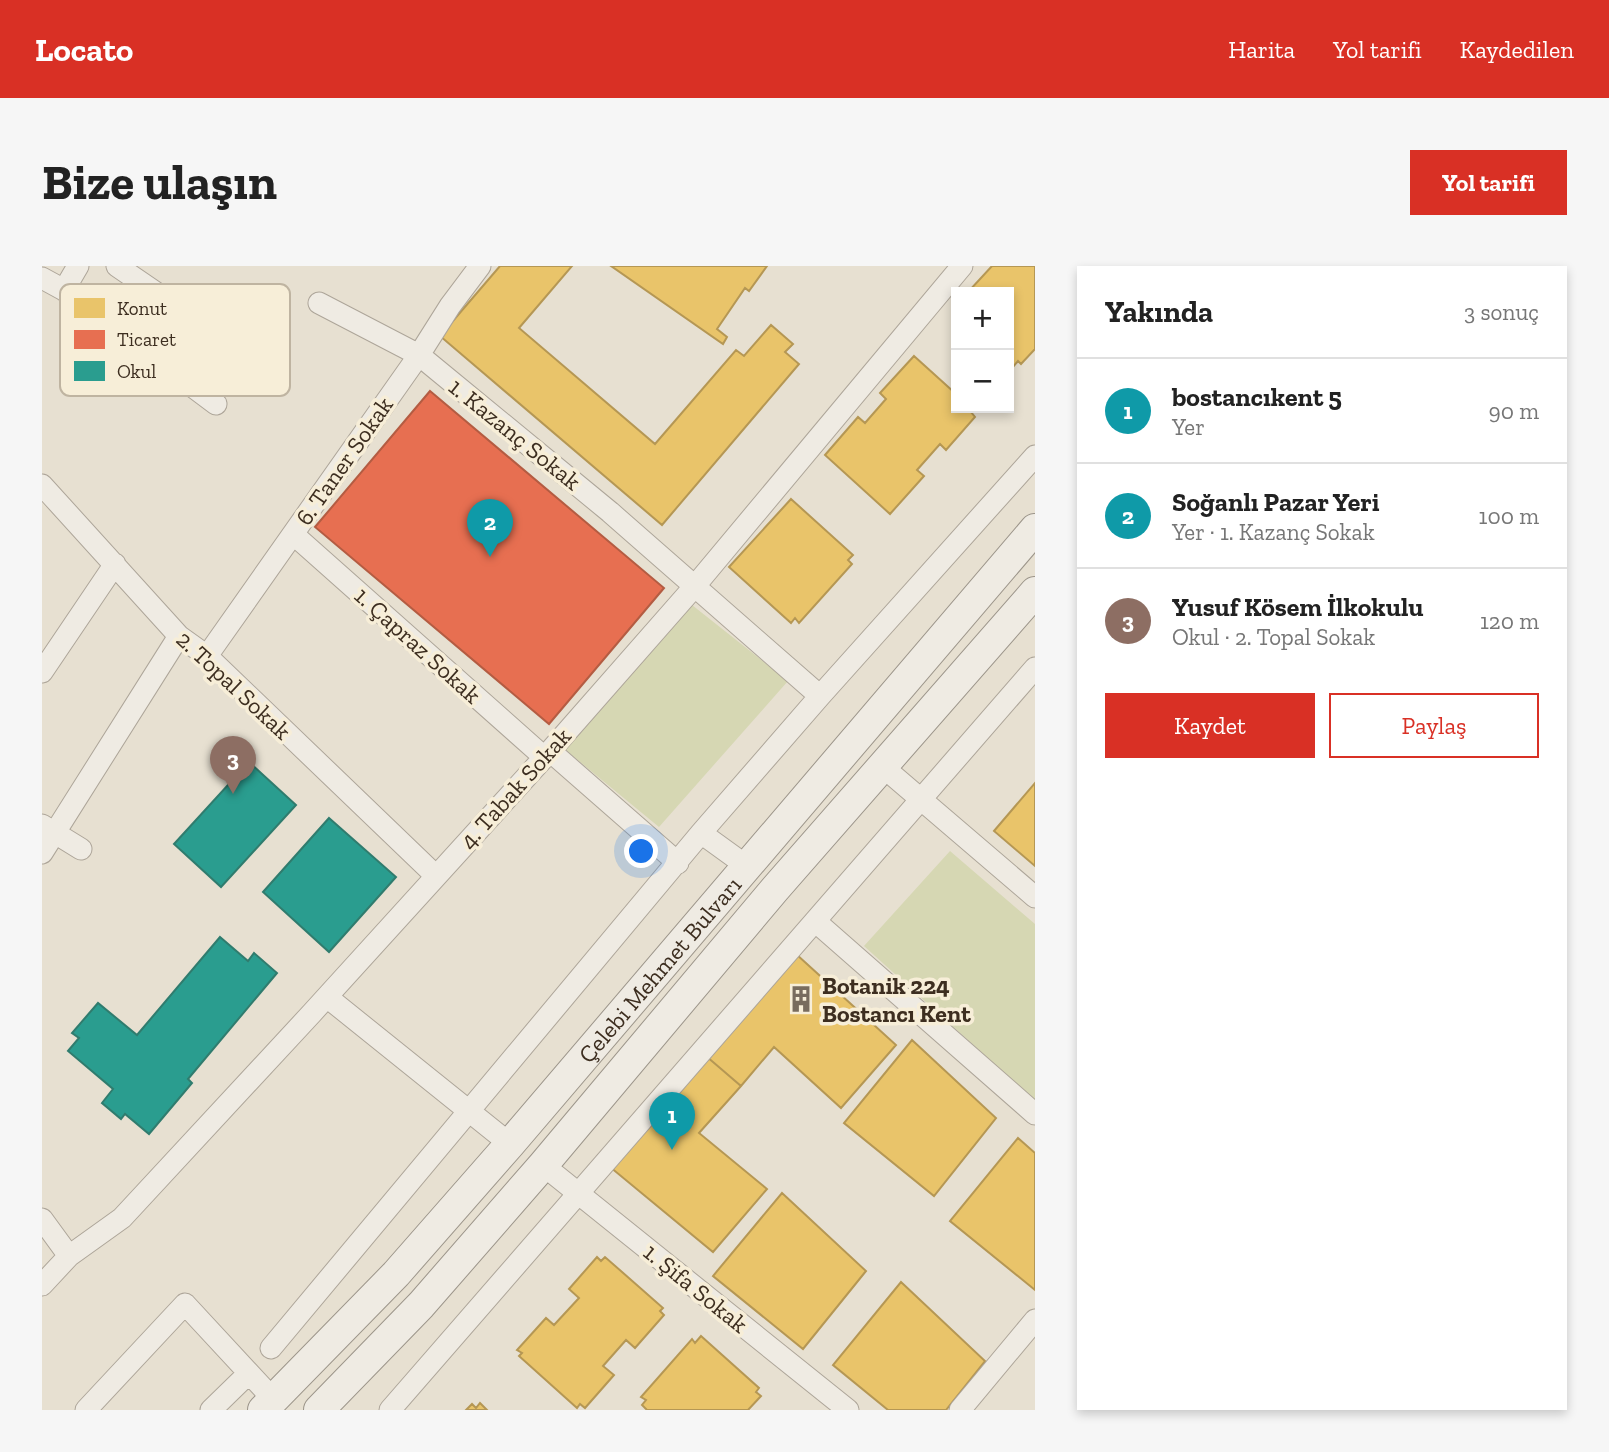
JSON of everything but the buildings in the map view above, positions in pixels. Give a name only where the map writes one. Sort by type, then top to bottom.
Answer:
[{"type":"main road","name":"Çelebi Mehmet Bulvarı","points":[[268,1405],[396,1274],[510,1144],[1035,529]]},
{"type":"main road","name":"Çelebi Mehmet Bulvarı","points":[[319,1410],[421,1305],[543,1165],[775,888],[1035,592]]},
{"type":"street","points":[[68,284],[78,266]]},
{"type":"street","points":[[117,266],[143,284]]},
{"type":"street","name":"6. Taner Sokak","points":[[206,656],[480,266]]},
{"type":"street","name":"4. Tabak Sokak","points":[[42,1285],[69,1256],[122,1218],[547,754],[694,587],[962,266]]},
{"type":"street","points":[[42,278],[60,288]]},
{"type":"street","name":"1. Kazanç Sokak","points":[[319,303],[419,355],[610,512],[820,696]]},
{"type":"street","points":[[205,396],[216,404]]},
{"type":"street","points":[[271,1348],[701,833],[1035,456]]},
{"type":"street","name":"2. Topal Sokak","points":[[45,495],[115,564],[179,636],[206,656],[436,876]]},
{"type":"street","name":"1. Çapraz Sokak","points":[[293,534],[547,754],[678,863]]},
{"type":"street","points":[[42,672],[115,564]]},
{"type":"street","points":[[42,853],[48,829],[179,636]]},
{"type":"street","points":[[390,1410],[1035,668]]},
{"type":"street","points":[[882,766],[1035,897]]},
{"type":"street","points":[[48,829],[81,849]]},
{"type":"street","points":[[701,833],[748,867]]},
{"type":"street","points":[[814,922],[1035,1114]]},
{"type":"street","points":[[327,997],[510,1144]]},
{"type":"street","name":"1. Şifa Sokak","points":[[543,1165],[848,1410]]},
{"type":"street","points":[[42,1219],[69,1256]]},
{"type":"street","points":[[86,1410],[186,1304],[249,1373],[268,1405]]},
{"type":"street","points":[[960,1410],[1035,1320]]},
{"type":"street","points":[[211,1410],[249,1373]]},
{"type":"green space","points":[[692,605],[788,681],[659,827],[563,748]]},
{"type":"green space","points":[[950,851],[1035,924],[1035,1101],[864,946]]},
{"type":"place","name":"Soğanlı Pazar Yeri","points":[[490,557]]},
{"type":"place","name":"Yusuf Kösem İlkokulu","points":[[233,794]]},
{"type":"place","name":"Botanik 224 Bostancı Kent","points":[[801,999]]},
{"type":"place","name":"bostancıkent 5","points":[[672,1150]]}]
